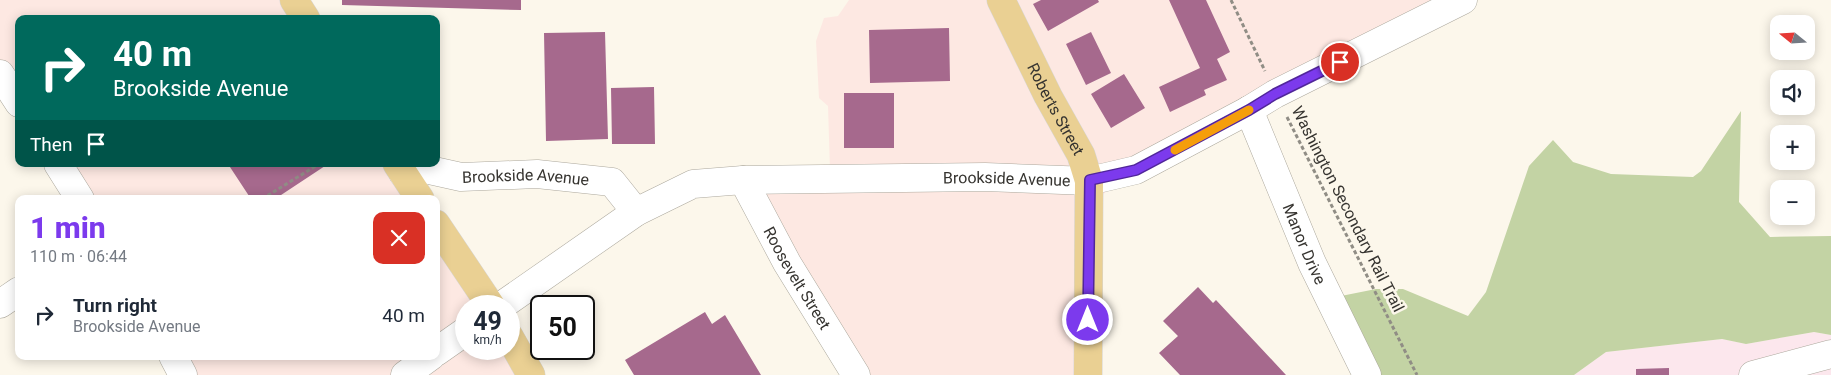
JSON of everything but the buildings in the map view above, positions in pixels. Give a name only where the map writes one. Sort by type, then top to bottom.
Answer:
[{"type":"main road","points":[[294,0],[303,15]]},
{"type":"main road","name":"Roberts Street","points":[[1001,0],[1048,96],[1081,155],[1090,180],[1088,375]]},
{"type":"main road","points":[[400,168],[417,195]]},
{"type":"main road","points":[[440,230],[484,295]]},
{"type":"main road","points":[[520,356],[531,375]]},
{"type":"street","name":"Brookside Avenue","points":[[517,295],[636,212],[693,184],[744,180],[985,177],[1090,180],[1136,170],[1249,110],[1275,94],[1463,0]]},
{"type":"street","points":[[0,74],[15,97]]},
{"type":"street","name":"Manor Drive","points":[[1249,110],[1312,263],[1367,375]]},
{"type":"street","points":[[60,167],[77,195]]},
{"type":"street","name":"Brookside Avenue","points":[[400,168],[425,168],[461,177],[536,174],[612,182],[636,212]]},
{"type":"street","name":"Roosevelt Street","points":[[744,180],[787,263],[856,375]]},
{"type":"street","points":[[0,304],[15,295]]},
{"type":"street","points":[[440,349],[455,339]]},
{"type":"street","points":[[1753,375],[1831,354]]},
{"type":"street","points":[[175,360],[183,375]]},
{"type":"street","points":[[405,375],[426,360]]},
{"type":"path","name":"Washington Secondary Rail Trail","points":[[1231,0],[1275,94],[1418,375]]},
{"type":"path","points":[[269,195],[314,167]]},
{"type":"shaded area","points":[[0,0],[294,0],[303,15],[15,15],[15,99],[0,75]]},
{"type":"shaded area","points":[[849,0],[1459,0],[1177,144],[1084,207],[1082,375],[850,375],[727,178],[830,170],[828,106],[819,98],[816,41],[824,18],[838,16]]},
{"type":"shaded area","points":[[58,167],[398,167],[415,195],[75,195]]},
{"type":"shaded area","points":[[440,231],[489,295],[455,295],[455,360],[517,360],[527,375],[182,375],[174,360],[440,360]]},
{"type":"shaded area","points":[[1814,332],[1831,335],[1831,375],[1574,375],[1606,352],[1722,339],[1746,344]]},
{"type":"green space","points":[[1741,111],[1739,202],[1770,237],[1831,236],[1831,335],[1814,332],[1746,344],[1722,339],[1606,352],[1574,375],[1368,375],[1331,298],[1376,289],[1403,289],[1468,316],[1486,292],[1529,166],[1553,140],[1573,162],[1611,174],[1693,177],[1701,171]]},
{"type":"slow traffic","points":[[1175,150],[1249,110]]},
{"type":"route","points":[[1088,320],[1090,180],[1136,170],[1249,110],[1275,94],[1340,62]]}]
